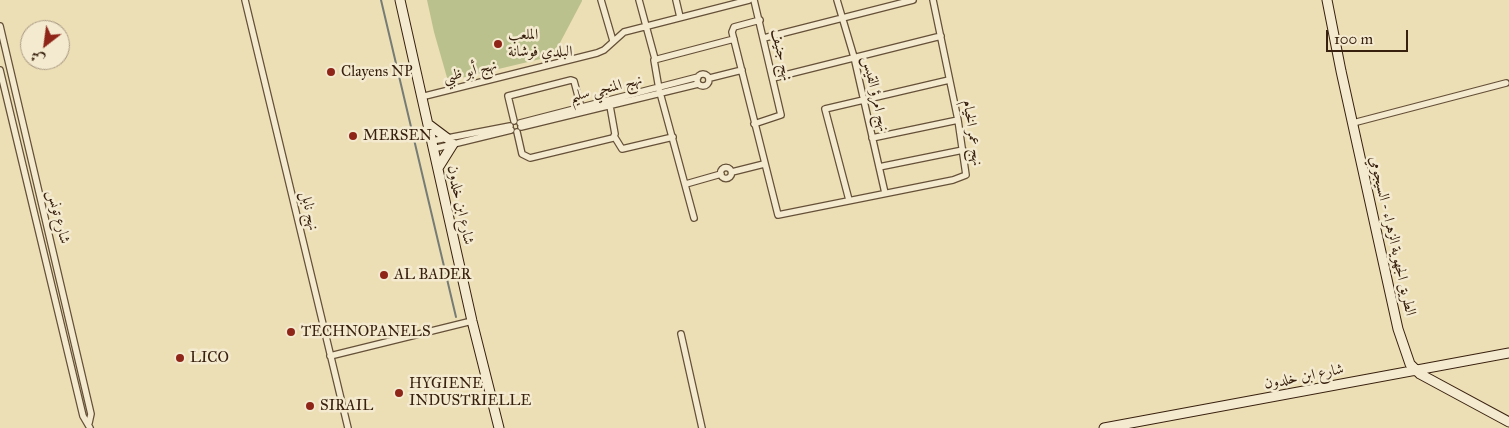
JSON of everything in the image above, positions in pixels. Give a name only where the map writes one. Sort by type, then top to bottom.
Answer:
[{"type":"street","name":"نهج نابل","points":[[245,0],[348,428]]},
{"type":"street","name":"شارع ابن خلدون","points":[[398,0],[422,97],[472,321],[499,428]]},
{"type":"street","points":[[601,0],[614,41]]},
{"type":"street","points":[[639,0],[655,59],[660,91],[694,218]]},
{"type":"street","points":[[676,0],[680,17]]},
{"type":"street","points":[[709,0],[710,8]]},
{"type":"street","name":"نهج أبو ظبي","points":[[422,97],[597,53],[604,50],[624,32],[710,8],[749,0]]},
{"type":"street","name":"نهج جنيف","points":[[754,0],[774,78],[781,115],[754,124]]},
{"type":"street","name":"نهج امرؤ القيس","points":[[837,0],[854,57],[885,194]]},
{"type":"street","points":[[764,38],[913,0]]},
{"type":"street","name":"نهج عمر الخيام","points":[[764,164],[778,215],[963,177],[967,172],[933,0]]},
{"type":"street","name":"الطريق الجهوية الزهراء - السيجومي","points":[[1327,0],[1398,329],[1407,357],[1415,370]]},
{"type":"street","points":[[686,184],[721,174],[725,168],[732,172],[764,164],[732,28],[760,20]]},
{"type":"street","name":"شارع تونس","points":[[0,26],[91,414],[90,425]]},
{"type":"street","points":[[774,78],[941,36]]},
{"type":"street","points":[[655,59],[734,40]]},
{"type":"street","name":"شارع تونس","points":[[0,70],[83,416],[90,425]]},
{"type":"street","points":[[710,78],[705,74],[698,80],[706,86],[710,78],[742,70]]},
{"type":"street","points":[[582,110],[574,81],[572,80],[508,96],[522,154],[530,158],[614,136]]},
{"type":"street","name":"نهج المنجي سليم","points":[[582,110],[610,106],[698,80]]},
{"type":"street","points":[[849,200],[825,109],[863,102],[949,80]]},
{"type":"street","points":[[1353,123],[1506,83]]},
{"type":"street","name":"نهج المنجي سليم","points":[[432,145],[515,127],[660,91]]},
{"type":"street","points":[[610,106],[614,136],[622,149],[673,137]]},
{"type":"street","points":[[872,138],[958,120]]},
{"type":"street","points":[[427,123],[450,141],[438,168]]},
{"type":"street","points":[[879,167],[963,150]]},
{"type":"street","points":[[330,356],[472,321]]},
{"type":"street","points":[[681,334],[702,425]]},
{"type":"street","name":"شارع ابن خلدون","points":[[1104,428],[1509,353]]},
{"type":"street","points":[[1415,370],[1509,422]]},
{"type":"green space","name":"الملعب البلدي فوشانة","points":[[427,0],[582,1],[553,56],[448,81]]},
{"type":"waterway","points":[[381,0],[456,317]]},
{"type":"place","name":"الملعب البلدي فوشانة","points":[[498,44]]},
{"type":"place","name":"Clayens NP","points":[[331,72]]},
{"type":"place","name":"MERSEN","points":[[353,136]]},
{"type":"place","name":"AL BADER","points":[[384,275]]},
{"type":"place","name":"TECHNOPANELS","points":[[291,332]]},
{"type":"place","name":"LICO","points":[[180,358]]},
{"type":"place","name":"HYGIENE INDUSTRIELLE","points":[[399,393]]},
{"type":"place","name":"SIRAIL","points":[[310,406]]}]
